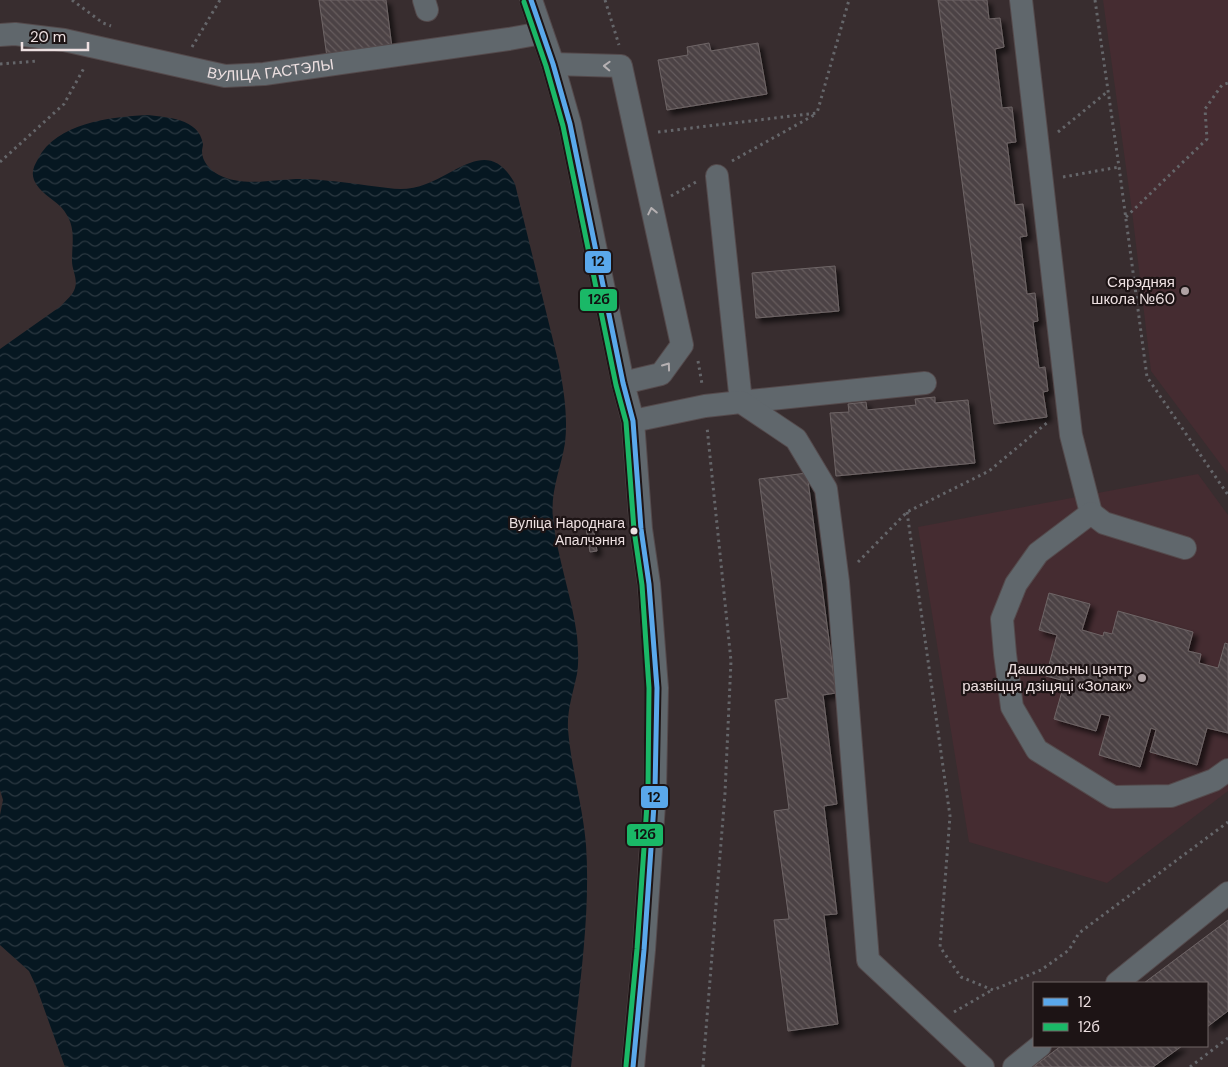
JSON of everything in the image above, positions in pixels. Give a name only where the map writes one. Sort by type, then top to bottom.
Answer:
[{"type":"street","points":[[531,0],[553,64],[570,124],[623,383],[633,421],[642,529],[649,584],[657,688],[655,790],[644,950],[633,1067]]},
{"type":"street","points":[[1021,0],[1071,435],[1092,513],[1104,523],[1185,548]]},
{"type":"street","name":"ВУЛІЦА ГАСТЭЛЫ","points":[[0,34],[15,34],[189,57],[225,76],[264,74],[542,33]]},
{"type":"street","points":[[553,64],[620,66],[682,345],[661,374],[623,383]]},
{"type":"street","points":[[714,174],[741,402],[796,439],[826,489],[838,582],[868,960],[983,1067]]},
{"type":"street","points":[[633,421],[705,406],[925,383]]},
{"type":"street","points":[[1092,513],[1038,553],[1016,584],[1002,619],[1012,707],[1037,750],[1113,797],[1171,796],[1214,780],[1228,770]]},
{"type":"street","points":[[1118,982],[1228,893]]},
{"type":"street","points":[[1014,1067],[1039,1047]]},
{"type":"path","points":[[72,0],[103,23],[112,26]]},
{"type":"path","points":[[189,57],[220,0]]},
{"type":"path","points":[[605,0],[620,48]]},
{"type":"path","points":[[666,199],[714,174],[817,113],[849,0]]},
{"type":"path","points":[[1095,0],[1147,377],[1228,495]]},
{"type":"path","points":[[183,45],[189,57]]},
{"type":"path","points":[[0,162],[64,104],[84,67]]},
{"type":"path","points":[[1126,217],[1207,139],[1205,109],[1222,85],[1228,83]]},
{"type":"path","points":[[1038,148],[1108,92]]},
{"type":"path","points":[[657,132],[817,113]]},
{"type":"path","points":[[1042,181],[1119,167]]},
{"type":"path","points":[[696,352],[705,406],[731,661],[725,793],[703,1067]]},
{"type":"path","points":[[838,582],[907,512],[989,472],[1068,405]]},
{"type":"path","points":[[907,512],[950,816],[940,947],[961,976],[993,990]]},
{"type":"path","points":[[935,1022],[993,990],[1041,970],[1069,950],[1080,933],[1228,822]]},
{"type":"path","points":[[1190,1067],[1228,1038]]},
{"type":"shaded area","name":"Сярэдняя школа №60","points":[[1103,0],[1228,0],[1228,474],[1151,371],[1132,211]]},
{"type":"shaded area","points":[[1198,474],[1228,515],[1228,791],[1107,883],[969,842],[918,527]]},
{"type":"water","points":[[146,115],[172,118],[188,124],[200,135],[203,144],[203,159],[210,168],[219,175],[239,181],[261,182],[305,179],[407,189],[426,184],[463,166],[485,160],[495,162],[505,170],[515,184],[559,365],[566,414],[565,443],[554,489],[552,508],[555,533],[577,636],[578,669],[569,708],[568,729],[586,845],[587,872],[583,956],[571,1067],[65,1067],[29,971],[0,945],[0,815],[3,800],[0,790],[0,349],[61,306],[73,293],[76,285],[72,261],[72,226],[61,207],[36,184],[33,169],[38,159],[46,147],[58,137],[71,130],[101,120]]},
{"type":"building","points":[[319,0],[386,0],[392,48],[327,57]]},
{"type":"building","points":[[938,0],[987,0],[989,19],[1000,18],[1004,47],[995,49],[1002,108],[1012,107],[1016,142],[1007,143],[1015,205],[1023,204],[1027,236],[1020,237],[1027,294],[1035,293],[1038,321],[1033,322],[1039,368],[1045,367],[1048,391],[1043,392],[1047,417],[994,424]]},
{"type":"building","points":[[709,43],[711,51],[758,43],[767,94],[667,110],[658,60],[688,55],[687,47]]},
{"type":"building","points":[[835,266],[839,311],[756,318],[752,273]]},
{"type":"building","points":[[935,397],[935,403],[968,400],[975,463],[836,476],[830,413],[849,412],[848,404],[866,402],[867,410],[916,405],[915,399]]},
{"type":"building","points":[[807,473],[836,693],[823,695],[837,804],[824,806],[837,914],[824,915],[838,1024],[788,1031],[774,920],[789,919],[774,811],[789,809],[775,700],[788,698],[759,479]]},
{"type":"building","points":[[593,527],[597,551],[590,552],[586,528]]},
{"type":"building","name":"Дашкольны цэнтр развіцця дзіцяці «Золак»","points":[[1049,593],[1090,604],[1082,630],[1103,636],[1104,632],[1112,634],[1118,611],[1193,632],[1188,651],[1201,654],[1199,663],[1218,668],[1225,643],[1228,644],[1228,733],[1207,728],[1197,765],[1150,752],[1156,730],[1151,728],[1140,767],[1099,755],[1110,716],[1101,714],[1096,731],[1054,719],[1065,681],[1046,676],[1057,635],[1039,630]]},
{"type":"building","points":[[1228,920],[1228,1011],[1208,1026],[1208,982],[1145,982]]},
{"type":"building","points":[[1060,1047],[1181,1047],[1153,1067],[1033,1067]]},
{"type":"transit line","name":"12","points":[[531,0],[553,64],[570,124],[623,383],[633,421],[641,529],[649,584],[657,688],[655,790],[644,950],[633,1067]]},
{"type":"transit line","name":"12б","points":[[524,2],[546,66],[563,126],[616,385],[626,422],[634,530],[642,585],[649,688],[648,790],[637,949],[626,1066]]},
{"type":"place","name":"Сярэдняя школа №60","points":[[1185,291]]},
{"type":"place","name":"Вуліца Народнага Апалчэння","points":[[634,531]]},
{"type":"place","name":"Дашкольны цэнтр развіцця дзіцяці «Золак»","points":[[1142,678]]}]
